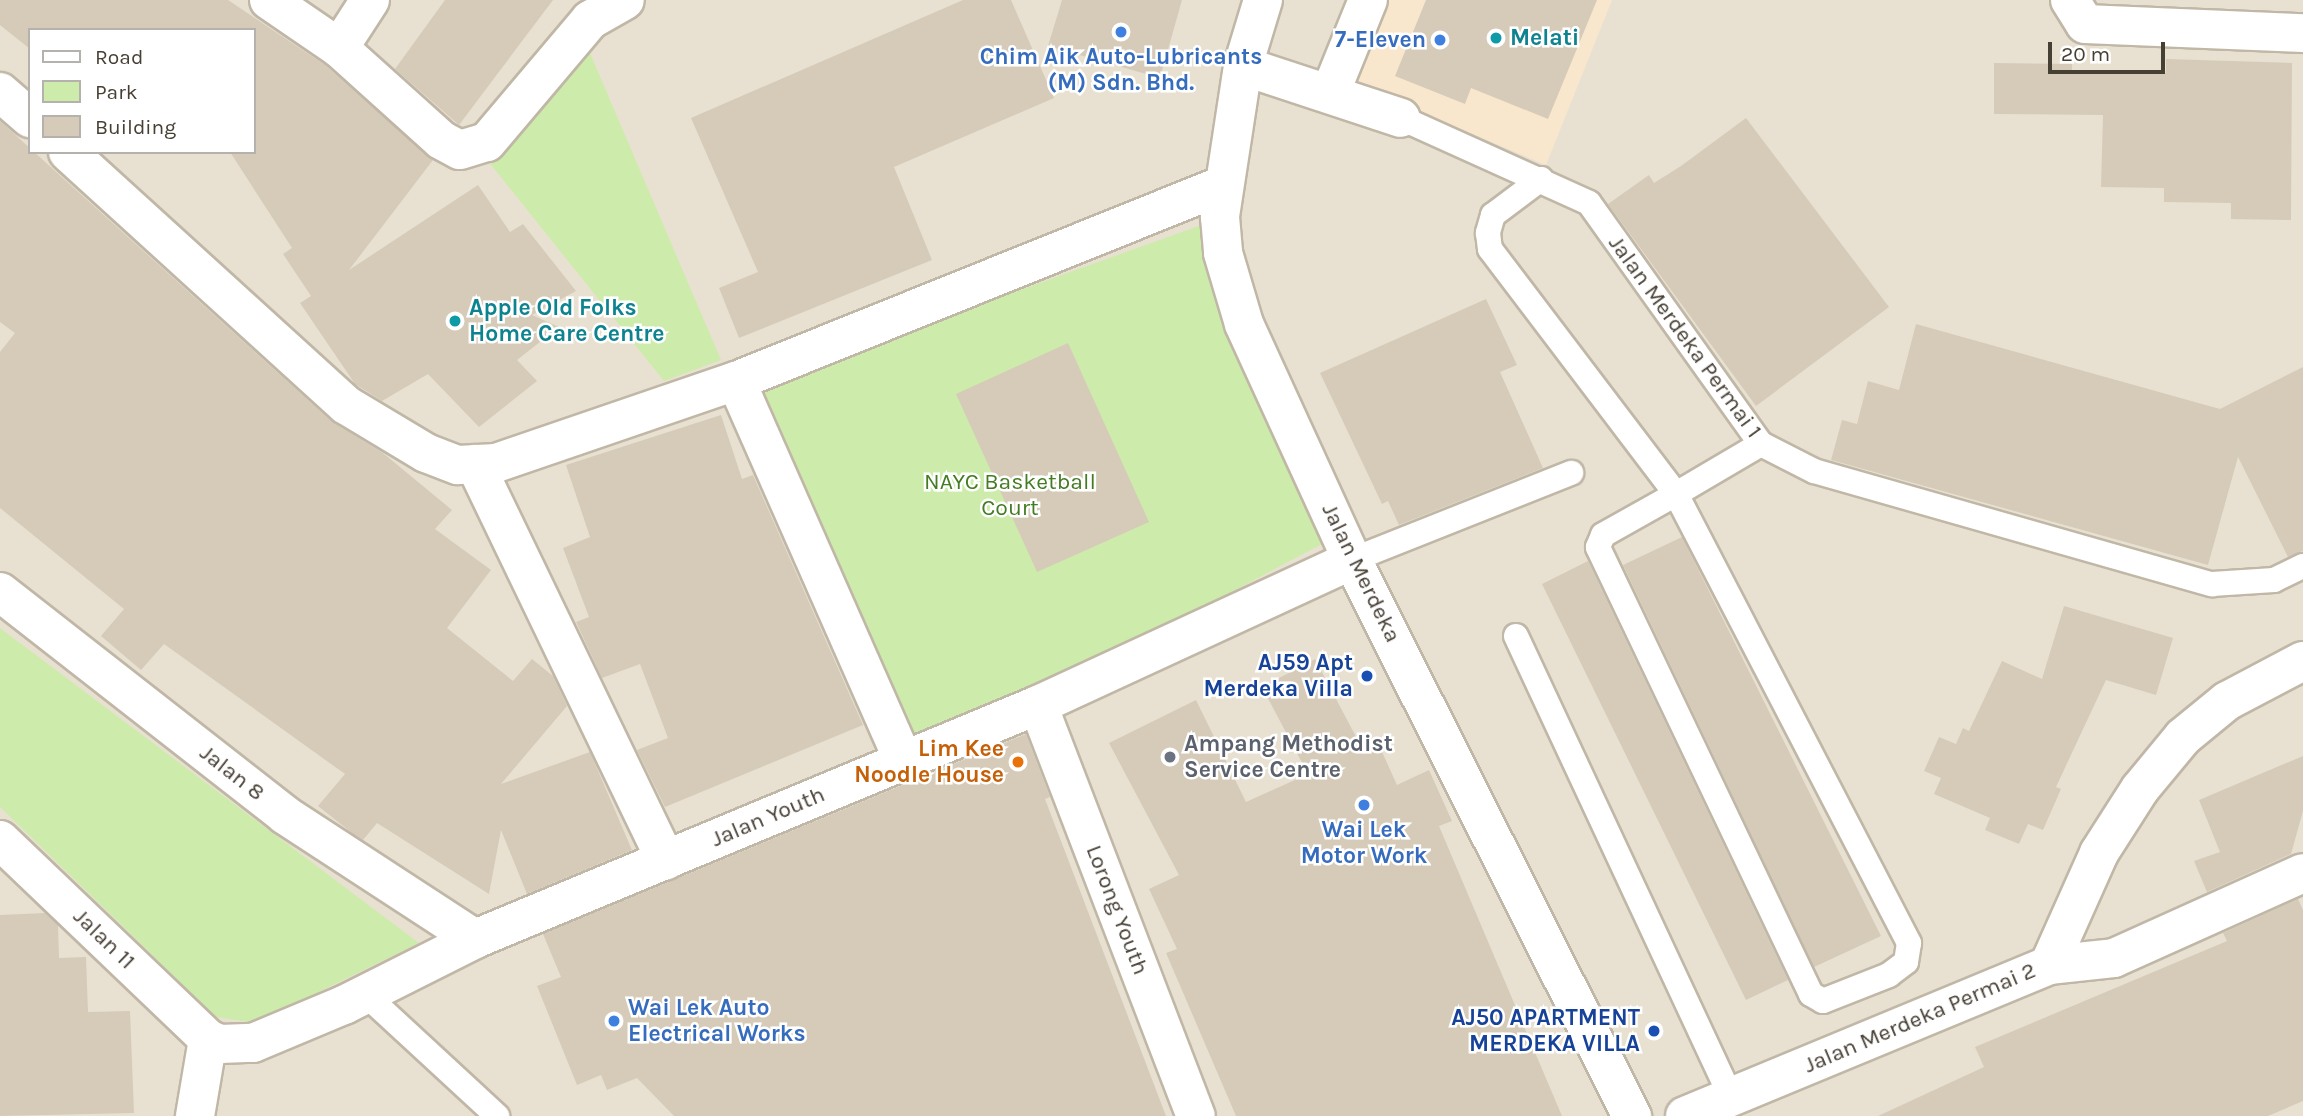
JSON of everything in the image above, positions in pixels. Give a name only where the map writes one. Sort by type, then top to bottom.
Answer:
[{"type":"street","points":[[269,0],[340,48],[441,140],[460,150],[475,149],[487,142],[590,20],[625,0]]},
{"type":"street","points":[[340,48],[370,0]]},
{"type":"street","name":"Jalan Merdeka","points":[[1263,0],[1243,66],[1223,185],[1223,253],[1244,324],[1352,560],[1632,1116]]},
{"type":"street","points":[[1331,91],[1368,0]]},
{"type":"street","points":[[2070,0],[2085,23],[2303,33]]},
{"type":"street","name":"Jalan Merdeka Permai 1","points":[[1243,66],[1331,91],[1401,118]]},
{"type":"street","points":[[0,92],[28,116]]},
{"type":"street","points":[[70,154],[346,405],[426,453],[458,465],[496,463],[736,381],[1223,185]]},
{"type":"street","points":[[736,381],[903,760]]},
{"type":"street","points":[[475,464],[666,860]]},
{"type":"street","name":"Jalan Youth","points":[[214,1041],[253,1043],[365,994],[475,939],[1038,705],[1352,560]]},
{"type":"street","name":"Jalan 8","points":[[0,592],[285,815],[475,939]]},
{"type":"street","name":"Jalan Merdeka Permai 2","points":[[1685,1116],[2049,965],[2099,853],[2140,789],[2183,737],[2227,701],[2303,661]]},
{"type":"street","name":"Lorong Youth","points":[[1038,705],[1196,1116]]},
{"type":"street","name":"Jalan 11","points":[[0,840],[214,1041]]},
{"type":"street","points":[[2049,965],[2114,958],[2303,873]]},
{"type":"street","points":[[195,1116],[214,1041]]},
{"type":"lane","name":"Jalan Merdeka Permai 1","points":[[1401,118],[1590,203],[1761,444],[1814,471],[2212,584],[2274,580],[2303,566]]},
{"type":"lane","points":[[1541,179],[1493,215],[1488,233],[1490,249],[1676,494],[1909,943],[1906,962],[1889,975],[1823,1001],[1811,994],[1598,547],[1603,535],[1676,494],[1761,444]]},
{"type":"lane","points":[[1352,560],[1571,473]]},
{"type":"lane","points":[[1516,636],[1731,1097]]},
{"type":"lane","points":[[365,994],[498,1116]]},
{"type":"shaded area","points":[[0,0],[2303,0],[2303,1116],[0,1116]]},
{"type":"shaded area","points":[[1385,0],[1612,0],[1546,165],[1351,83]]},
{"type":"green space","points":[[584,39],[721,360],[664,381],[488,161]]},
{"type":"green space","name":"NAYC Basketball Court","points":[[1207,223],[1237,330],[1322,544],[1042,692],[913,744],[755,385]]},
{"type":"green space","points":[[0,628],[419,943],[255,1023],[216,1017],[0,807]]},
{"type":"building","points":[[0,0],[228,0],[325,65],[433,160],[349,270],[478,185],[510,232],[523,224],[576,291],[532,315],[559,327],[517,360],[537,381],[479,427],[428,374],[382,401],[355,384],[300,303],[311,296],[283,254],[292,248],[231,154],[256,154],[256,28],[28,28],[28,47],[0,25]]},
{"type":"building","points":[[445,0],[553,0],[459,125],[395,69]]},
{"type":"building","points":[[963,0],[1011,0],[1054,98],[894,167],[932,260],[739,338],[719,288],[758,272],[691,118]]},
{"type":"building","name":"Chim Aik Auto-Lubricants (M) Sdn. Bhd.","points":[[1062,0],[1182,0],[1160,78],[1048,46]]},
{"type":"building","name":"Melati","points":[[1426,0],[1597,0],[1548,119],[1471,88],[1465,104],[1395,76]]},
{"type":"building","points":[[2166,59],[2292,63],[2291,220],[2231,219],[2231,203],[2164,202],[2164,188],[2101,187],[2103,115],[1994,114],[1994,63],[2072,64],[2072,71],[2166,73]]},
{"type":"building","points":[[1746,118],[1889,307],[1756,406],[1608,204],[1649,175],[1654,183]]},
{"type":"building","points":[[0,121],[28,146],[28,154],[36,154],[331,421],[383,453],[452,510],[435,529],[491,570],[447,628],[513,681],[532,659],[553,676],[567,706],[501,784],[590,752],[632,850],[527,894],[501,830],[489,894],[377,823],[363,840],[352,833],[318,806],[345,774],[164,644],[141,670],[101,636],[124,609],[0,508],[0,352],[15,333],[0,322]]},
{"type":"building","points":[[1486,299],[1517,365],[1500,372],[1543,468],[1399,525],[1388,501],[1382,504],[1320,373]]},
{"type":"building","points":[[1916,324],[2220,409],[2303,367],[2303,551],[2288,557],[2238,457],[2208,565],[1831,460],[1842,420],[1857,424],[1868,381],[1899,390]]},
{"type":"building","points":[[1068,343],[1149,522],[1037,572],[956,394]]},
{"type":"building","points":[[721,415],[742,479],[753,475],[863,725],[665,807],[637,750],[668,738],[640,664],[602,678],[576,622],[589,617],[563,548],[590,537],[566,465]]},
{"type":"building","points":[[1682,537],[1881,936],[1814,967],[1623,565]]},
{"type":"building","points":[[1588,561],[1788,980],[1746,1000],[1542,584]]},
{"type":"building","points":[[2064,606],[2173,638],[2156,695],[2106,680],[2056,787],[2061,789],[2043,830],[2028,824],[2019,844],[1985,830],[1990,818],[1934,794],[1941,778],[1924,771],[1939,737],[1956,744],[1963,728],[1969,731],[2002,661],[2042,679]]},
{"type":"building","points":[[1315,659],[1363,750],[1378,743],[1397,785],[1429,770],[1452,821],[1439,826],[1562,1116],[1236,1116],[1166,953],[1177,949],[1149,889],[1179,875],[1109,743],[1196,700],[1246,802],[1308,774],[1262,687]]},
{"type":"building","points":[[1026,734],[1050,797],[1045,799],[1166,1116],[674,1116],[637,1078],[607,1090],[601,1075],[577,1085],[537,986],[561,977],[543,934]]},
{"type":"building","points":[[2303,756],[2303,811],[2291,854],[2207,892],[2194,861],[2220,852],[2199,800]]},
{"type":"building","points":[[2298,899],[2303,910],[2303,1101],[2268,1116],[1878,1116],[1984,1067],[1975,1047],[2227,941],[2223,933]]},
{"type":"building","points":[[45,913],[58,925],[59,958],[86,957],[88,1012],[130,1011],[134,1113],[0,1116],[0,915]]},
{"type":"place","name":"Chim Aik Auto-Lubricants (M) Sdn. Bhd.","points":[[1121,32]]},
{"type":"place","name":"Melati","points":[[1496,38]]},
{"type":"place","name":"7-Eleven","points":[[1440,40]]},
{"type":"place","name":"Apple Old Folks Home Care Centre","points":[[455,321]]},
{"type":"place","name":"AJ59 Apt Merdeka Villa","points":[[1367,676]]},
{"type":"place","name":"Ampang Methodist Service Centre","points":[[1170,757]]},
{"type":"place","name":"Lim Kee Noodle House","points":[[1018,762]]},
{"type":"place","name":"Wai Lek Motor Work","points":[[1364,805]]},
{"type":"place","name":"Wai Lek Auto Electrical Works","points":[[614,1021]]},
{"type":"place","name":"AJ50 APARTMENT MERDEKA VILLA","points":[[1654,1031]]}]
